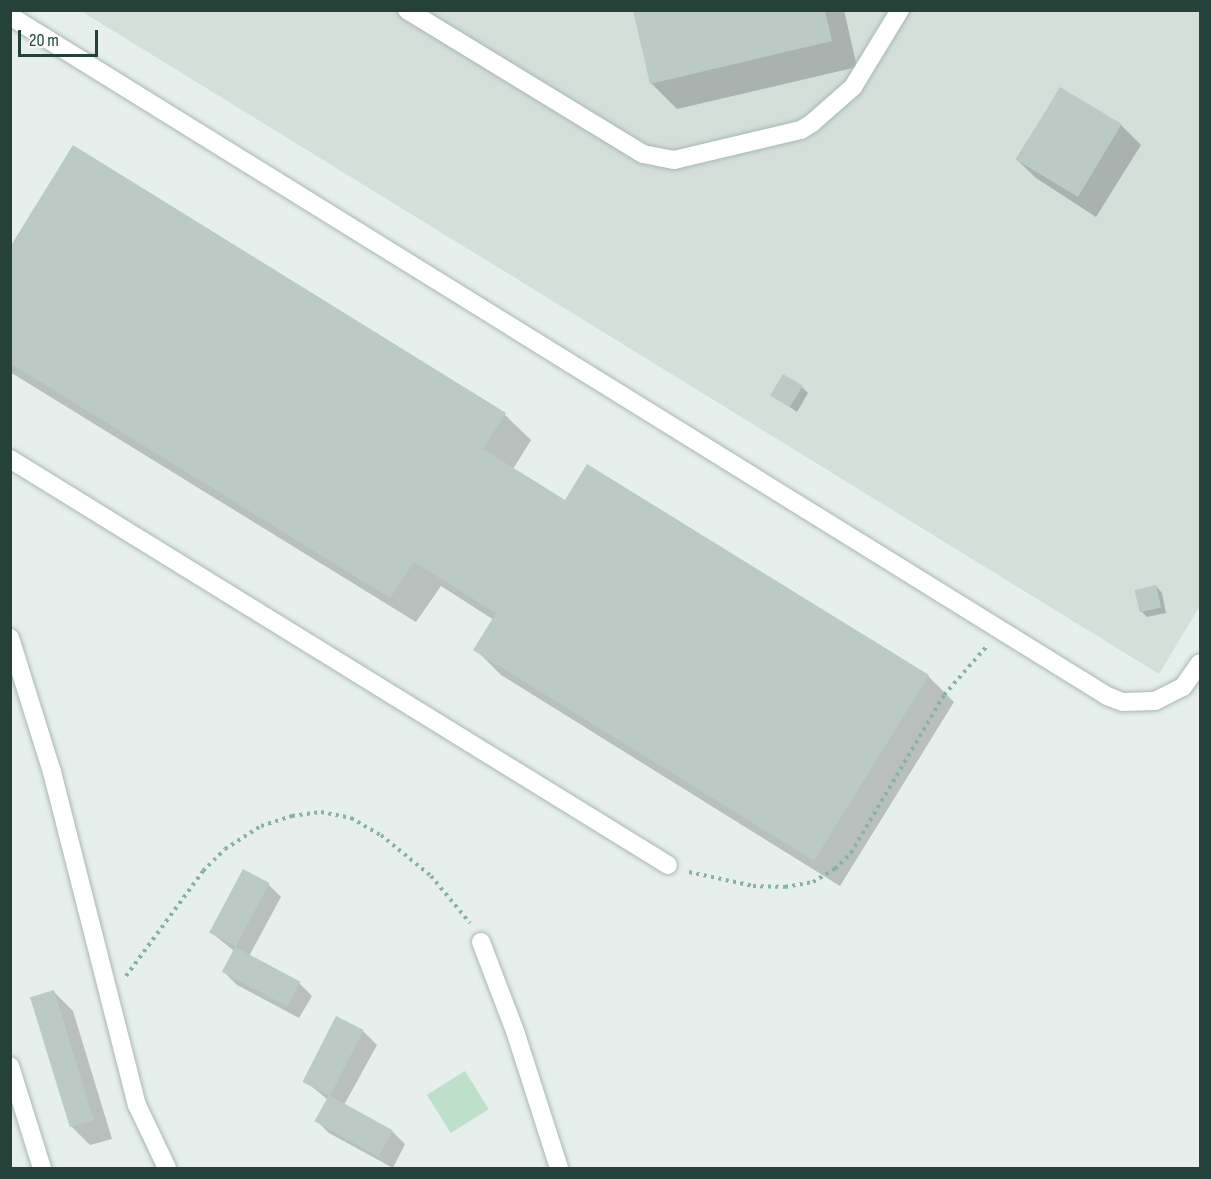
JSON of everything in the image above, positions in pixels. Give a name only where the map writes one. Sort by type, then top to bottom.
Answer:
[{"type":"lane","points":[[407,10],[643,154],[674,160],[801,130],[812,123],[853,87],[900,10]]},
{"type":"lane","points":[[10,16],[1083,682],[1123,702],[1155,701],[1183,687],[1200,663]]},
{"type":"lane","points":[[10,459],[668,865]]},
{"type":"lane","points":[[10,638],[52,772],[137,1105],[167,1168]]},
{"type":"lane","points":[[481,942],[515,1031],[559,1168]]},
{"type":"lane","points":[[10,1066],[42,1168]]},
{"type":"path","points":[[668,865],[711,880],[753,886],[813,882],[835,869],[851,853],[944,694],[1001,632]]},
{"type":"path","points":[[111,996],[203,871],[236,841],[261,826],[292,816],[321,812],[351,818],[381,835],[431,876],[467,918],[481,942]]},
{"type":"shaded area","points":[[81,11],[1200,11],[1200,606],[1159,674]]},
{"type":"green space","points":[[465,1071],[489,1109],[451,1133],[427,1095]]},
{"type":"building","points":[[633,10],[825,10],[832,41],[650,84]]},
{"type":"building","points":[[1060,87],[1122,124],[1078,197],[1016,160]]},
{"type":"building","points":[[73,145],[506,413],[483,449],[565,500],[587,464],[929,675],[814,861],[473,650],[496,613],[414,562],[390,598],[10,363],[10,247]]},
{"type":"building","points":[[783,374],[803,386],[790,407],[770,395]]},
{"type":"building","points":[[1156,585],[1161,607],[1140,612],[1135,590]]},
{"type":"building","points":[[243,869],[269,883],[236,947],[209,933]]},
{"type":"building","points":[[235,947],[300,982],[287,1006],[222,972]]},
{"type":"building","points":[[54,990],[94,1120],[70,1127],[30,997]]},
{"type":"building","points":[[336,1016],[364,1030],[330,1096],[302,1082]]},
{"type":"building","points":[[329,1095],[393,1130],[378,1157],[314,1121]]}]
